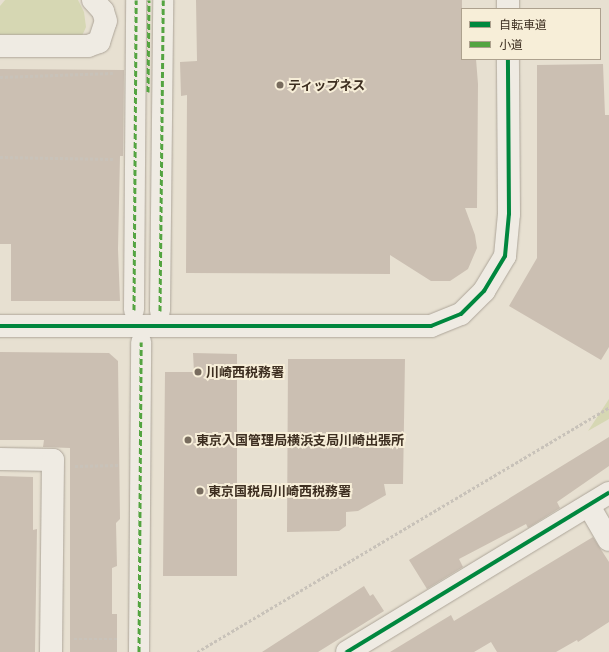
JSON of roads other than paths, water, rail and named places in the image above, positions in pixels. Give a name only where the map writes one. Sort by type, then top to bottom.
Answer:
[{"type":"street","points":[[0,46],[88,46],[99,42],[105,32],[106,21],[103,11],[93,0]]},
{"type":"street","points":[[134,310],[136,0]]},
{"type":"street","points":[[148,92],[149,0]]},
{"type":"street","points":[[160,310],[163,0]]},
{"type":"street","points":[[0,326],[431,326],[461,314],[484,291],[505,256],[509,214],[508,60]]},
{"type":"street","points":[[138,652],[141,342]]},
{"type":"street","points":[[0,459],[53,460],[51,652]]},
{"type":"street","points":[[347,652],[609,493]]},
{"type":"street","points":[[589,506],[609,540]]},
{"type":"place","name":"ティップネス","points":[[280,85]]},
{"type":"place","name":"川崎西税務署","points":[[198,372]]},
{"type":"place","name":"東京入国管理局横浜支局川崎出張所","points":[[188,440]]},
{"type":"place","name":"東京国税局川崎西税務署","points":[[200,491]]}]
